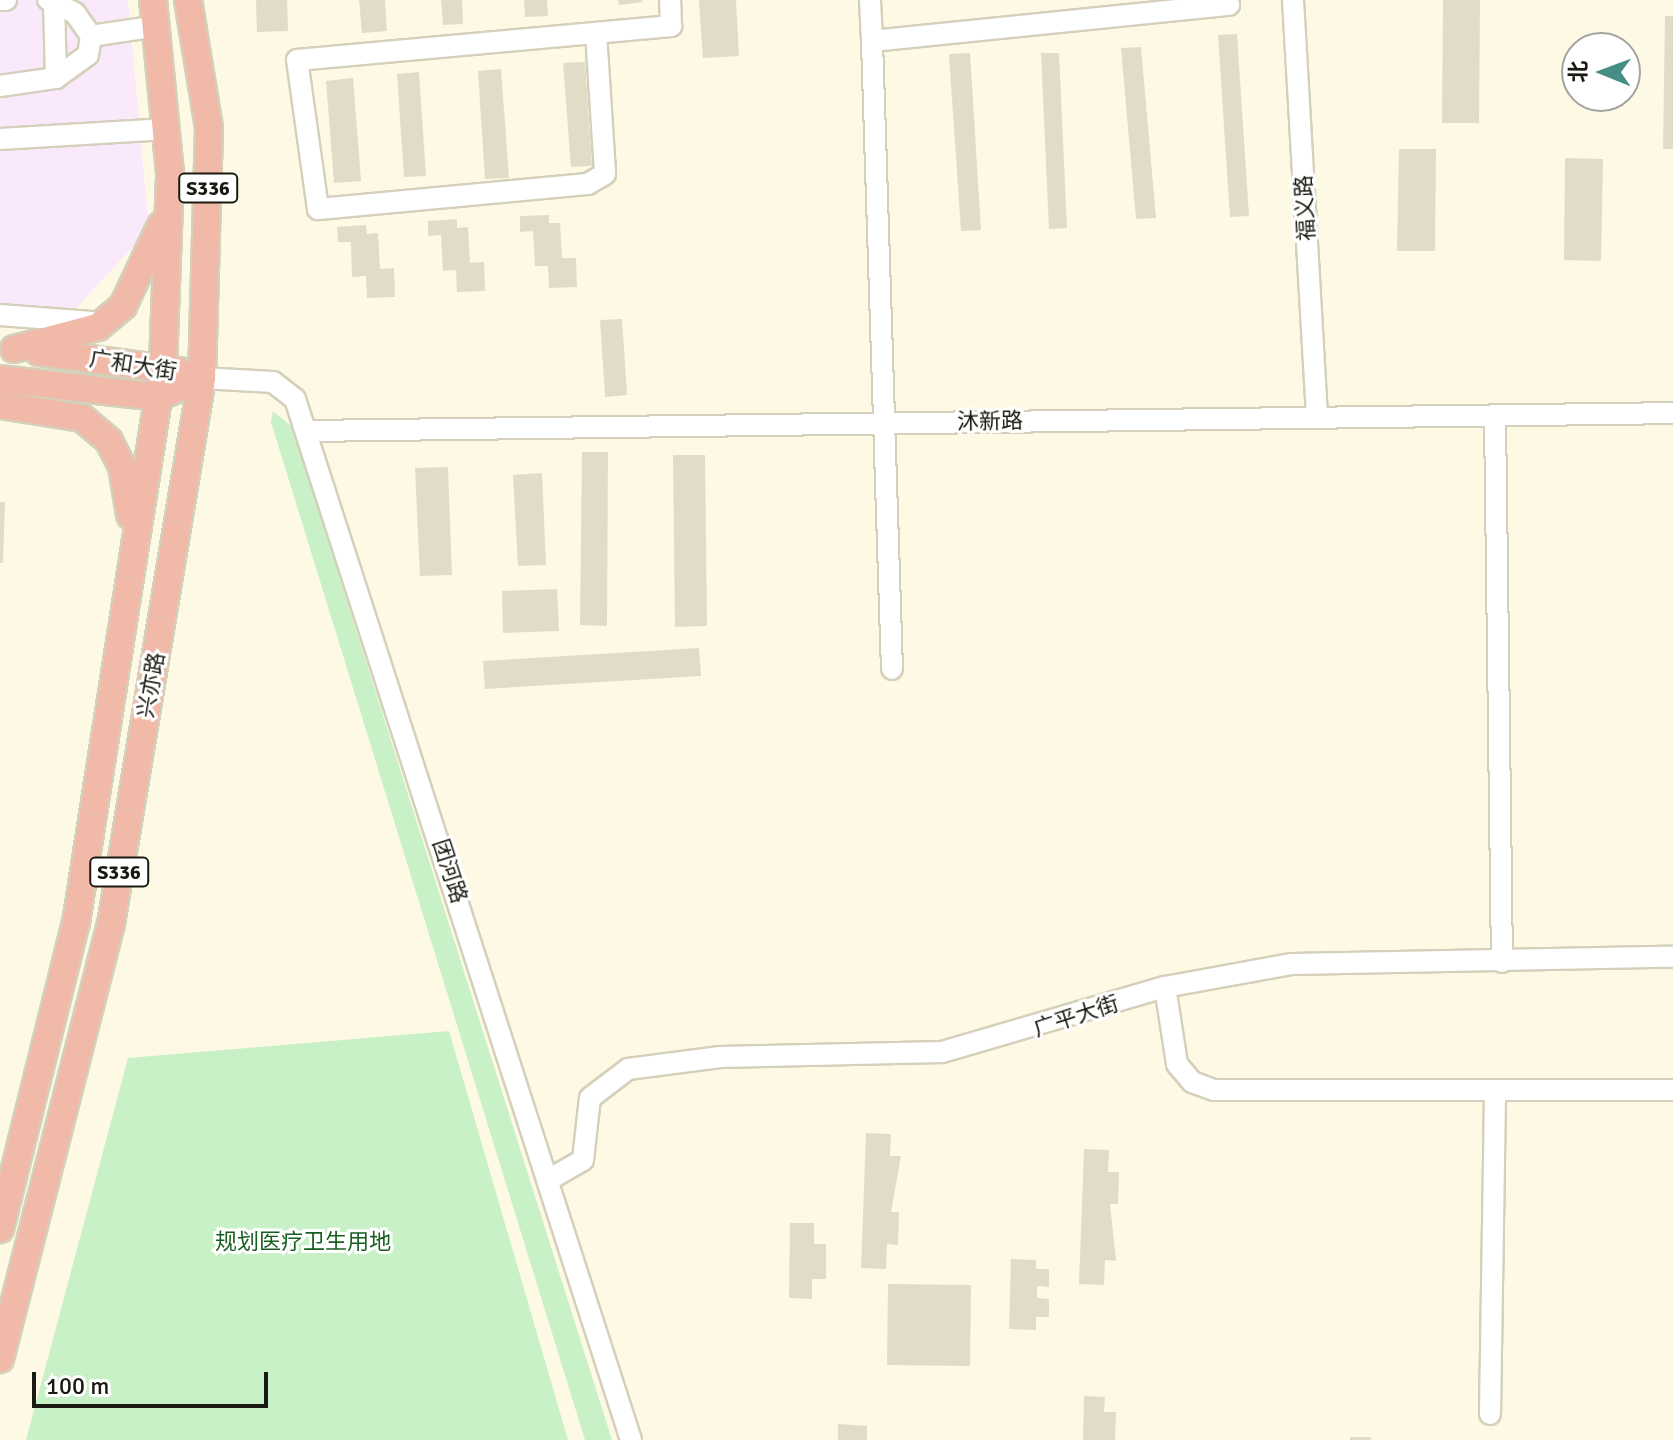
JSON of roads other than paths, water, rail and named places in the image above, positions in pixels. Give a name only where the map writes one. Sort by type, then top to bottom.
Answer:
[{"type":"main road","name":"兴亦路","points":[[0,1359],[111,924],[202,378],[209,128],[188,0]]},
{"type":"main road","name":"兴亦路","points":[[0,1229],[76,923],[132,545],[163,367],[169,199],[167,129],[156,13]]},
{"type":"main road","points":[[7,348],[60,341],[104,322],[123,306],[152,252],[169,199]]},
{"type":"main road","name":"广和大街","points":[[7,348],[163,367],[202,378]]},
{"type":"main road","name":"广和大街","points":[[0,379],[158,397],[202,378]]},
{"type":"main road","points":[[0,405],[82,418],[109,441],[122,466],[132,545]]},
{"type":"street","points":[[596,33],[605,174],[588,184],[318,209],[297,60],[671,26],[670,0]]},
{"type":"street","points":[[870,0],[892,669]]},
{"type":"street","name":"福义路","points":[[1293,0],[1317,417]]},
{"type":"street","points":[[51,1],[75,13],[91,36]]},
{"type":"street","points":[[51,1],[56,78]]},
{"type":"street","points":[[872,41],[1229,5]]},
{"type":"street","points":[[0,86],[56,78],[77,68],[91,36],[156,13]]},
{"type":"street","points":[[0,139],[167,129]]},
{"type":"street","points":[[0,315],[104,322]]},
{"type":"street","name":"团河路","points":[[202,378],[285,386],[306,431],[550,1179],[631,1440]]},
{"type":"street","name":"沐新路","points":[[306,431],[1673,413]]},
{"type":"street","points":[[1495,415],[1502,962]]},
{"type":"street","name":"广平大街","points":[[550,1179],[583,1160],[583,1110],[605,1082],[628,1069],[720,1057],[942,1052],[1165,987],[1292,964],[1673,957]]},
{"type":"street","points":[[1165,987],[1177,1064],[1192,1082],[1214,1090],[1673,1090]]},
{"type":"street","points":[[1490,1414],[1495,1091]]},
{"type":"park label","name":"规划医疗卫生用地","points":[[303,1242]]}]
